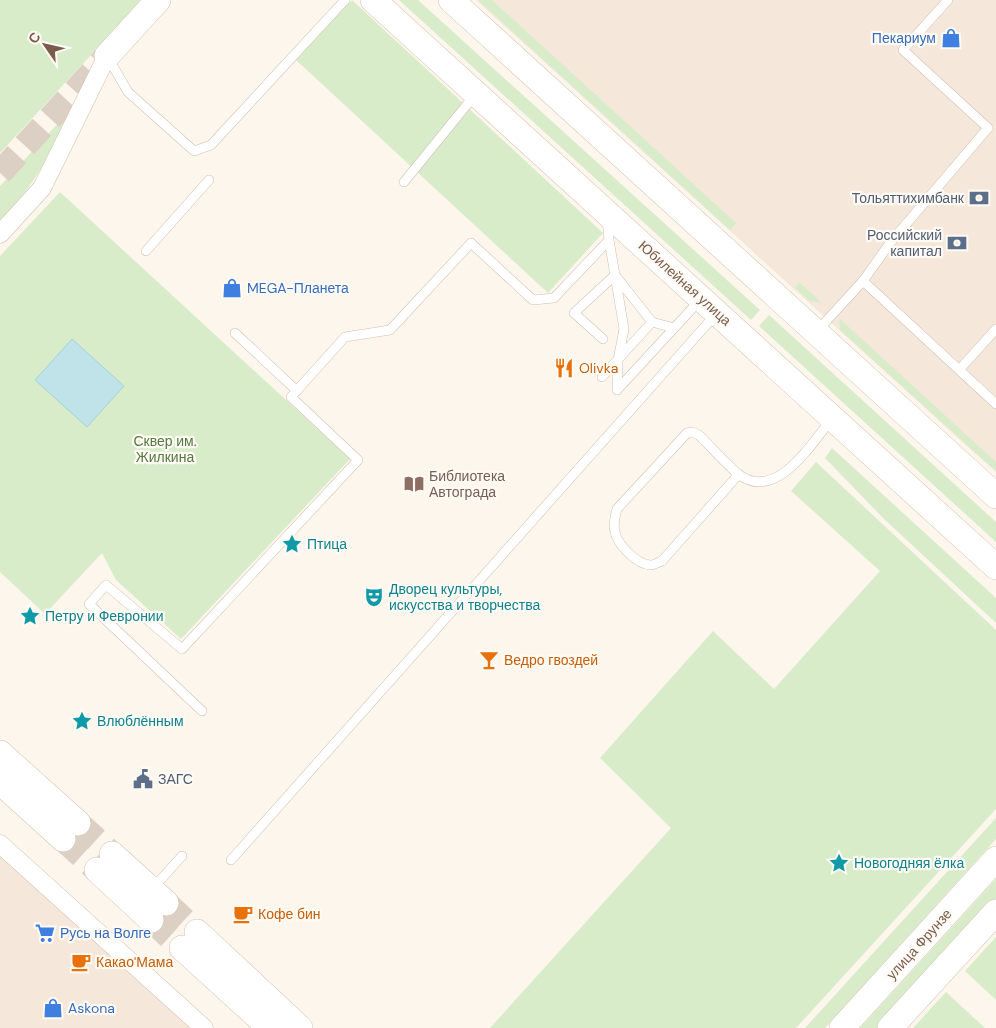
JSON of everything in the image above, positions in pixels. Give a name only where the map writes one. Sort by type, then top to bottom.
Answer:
[{"type":"main road","points":[[107,56],[158,0]]},
{"type":"main road","name":"Юбилейная улица","points":[[373,0],[996,567]]},
{"type":"main road","points":[[451,0],[996,496]]},
{"type":"main road","points":[[0,753],[71,831],[0,782]]},
{"type":"main road","name":"улица Фрунзе","points":[[842,1028],[996,860]]},
{"type":"main road","points":[[105,862],[156,904]]},
{"type":"main road","points":[[890,1028],[996,912]]},
{"type":"main road","points":[[270,1028],[189,940],[300,1028]]},
{"type":"street","points":[[0,234],[42,188],[107,56]]},
{"type":"street","points":[[0,844],[204,1028]]},
{"type":"lane","points":[[107,56],[128,92],[194,151],[211,145],[345,0]]},
{"type":"lane","points":[[816,332],[864,281],[890,244],[988,128],[903,50],[948,0]]},
{"type":"lane","points":[[404,182],[476,93]]},
{"type":"lane","points":[[146,251],[209,180]]},
{"type":"lane","points":[[606,211],[624,329],[618,360],[617,390],[674,328],[710,305]]},
{"type":"lane","points":[[202,711],[89,604],[106,585],[182,649],[358,460],[291,398],[345,337],[390,330],[471,243],[533,300],[554,298],[610,240]]},
{"type":"lane","points":[[615,274],[652,322],[674,328]]},
{"type":"lane","points":[[603,339],[574,313],[615,274]]},
{"type":"lane","points":[[864,281],[996,404]]},
{"type":"lane","points":[[231,860],[693,341],[710,305]]},
{"type":"lane","points":[[602,377],[652,322]]},
{"type":"lane","points":[[959,370],[996,329]]},
{"type":"lane","points":[[235,333],[297,390]]},
{"type":"lane","points":[[739,474],[662,561],[651,565],[640,562],[624,548],[615,534],[614,520],[617,509],[687,434],[692,432],[699,435],[739,474],[748,480],[761,482],[775,479],[787,472],[833,418]]},
{"type":"lane","points":[[156,904],[182,856]]},
{"type":"shaded area","points":[[476,0],[996,0],[996,472],[970,449]]},
{"type":"shaded area","name":"Русь на Волге","points":[[0,837],[210,1028],[0,1028]]},
{"type":"green space","points":[[0,0],[142,0],[0,153]]},
{"type":"green space","points":[[352,0],[603,233],[548,293],[296,60]]},
{"type":"green space","points":[[399,0],[418,0],[760,310],[751,320]]},
{"type":"green space","points":[[478,0],[492,0],[736,223],[730,230]]},
{"type":"green space","points":[[75,105],[42,167],[23,195],[0,222],[0,186]]},
{"type":"green space","name":"Сквер им. Жилкина","points":[[60,192],[350,459],[181,639],[116,580],[102,553],[45,614],[0,572],[0,256]]},
{"type":"green space","points":[[799,282],[822,303],[810,301],[795,288]]},
{"type":"green space","points":[[769,315],[996,522],[996,542],[759,326]]},
{"type":"green space","points":[[839,318],[996,462],[996,471],[840,330]]},
{"type":"green space","points":[[832,448],[996,598],[996,623],[883,518],[825,458]]},
{"type":"green space","points":[[816,462],[996,630],[996,809],[796,1028],[490,1028],[671,828],[600,758],[713,631],[774,689],[880,571],[791,491]]},
{"type":"green space","points":[[996,818],[996,839],[825,1028],[805,1028]]},
{"type":"green space","points":[[996,879],[996,900],[878,1028],[860,1028]]},
{"type":"green space","points":[[996,937],[996,1000],[965,971]]},
{"type":"green space","points":[[946,992],[985,1028],[913,1028]]},
{"type":"water","points":[[72,339],[124,386],[87,427],[35,380]]},
{"type":"tunnel","points":[[0,173],[107,56]]},
{"type":"tunnel","points":[[78,823],[112,854]]},
{"type":"tunnel","points":[[63,839],[97,870]]},
{"type":"tunnel","points":[[166,903],[197,932]]},
{"type":"tunnel","points":[[151,920],[182,948]]},
{"type":"place","name":"Пекариум","points":[[951,38]]},
{"type":"place","name":"Тольяттихимбанк","points":[[979,198]]},
{"type":"place","name":"Российский капитал","points":[[957,243]]},
{"type":"place","name":"MEGA-Планета","points":[[232,288]]},
{"type":"place","name":"Olivka","points":[[564,368]]},
{"type":"place","name":"Библиотека Автограда","points":[[414,484]]},
{"type":"place","name":"Птица","points":[[292,544]]},
{"type":"place","name":"Дворец культуры, искусства и творчества","points":[[374,597]]},
{"type":"place","name":"Петру и Февронии","points":[[30,616]]},
{"type":"place","name":"Ведро гвоздей","points":[[489,660]]},
{"type":"place","name":"Влюблённым","points":[[82,721]]},
{"type":"place","name":"ЗАГС","points":[[143,779]]},
{"type":"place","name":"Новогодняя ёлка","points":[[839,863]]},
{"type":"place","name":"Кофе бин","points":[[243,914]]},
{"type":"place","name":"Русь на Волге","points":[[45,933]]},
{"type":"place","name":"Какао'Мама","points":[[81,962]]},
{"type":"place","name":"Askona","points":[[53,1008]]}]
